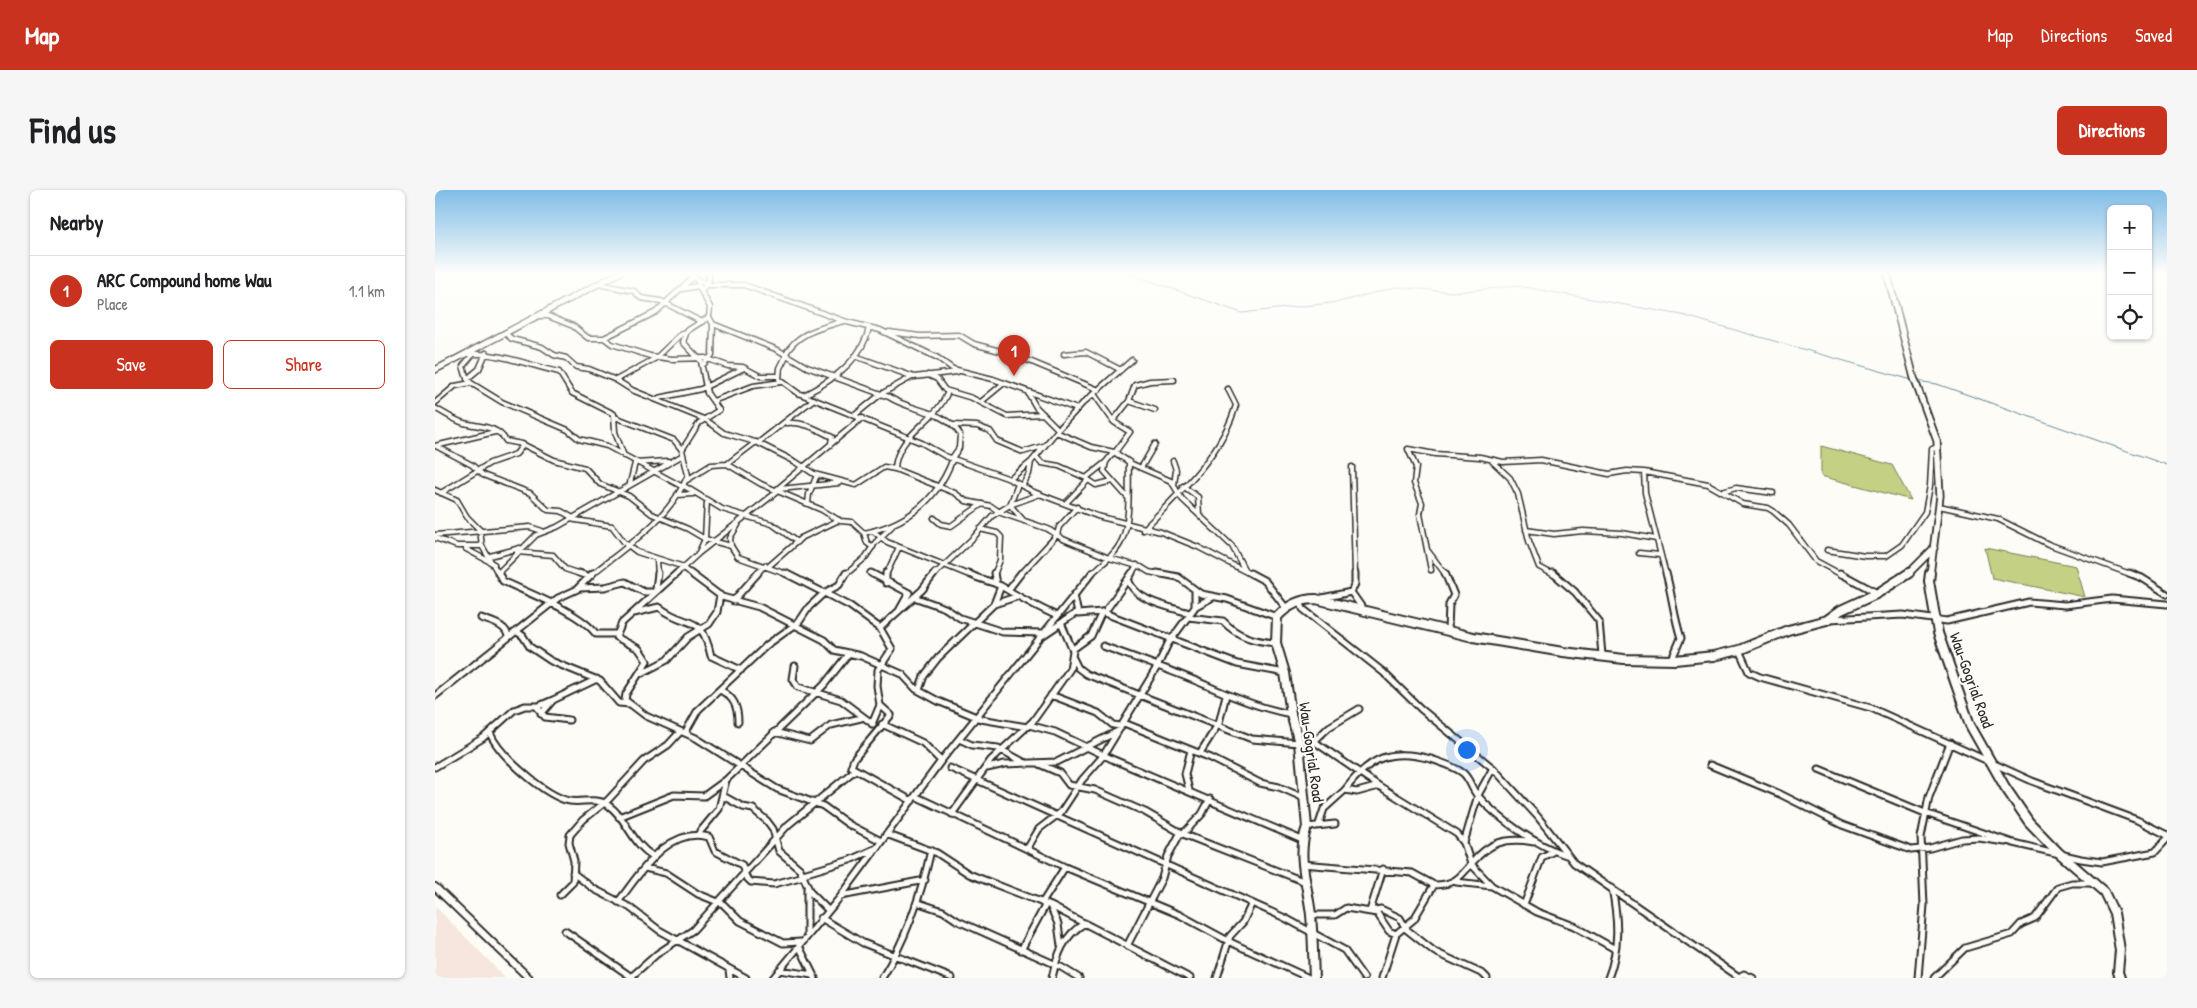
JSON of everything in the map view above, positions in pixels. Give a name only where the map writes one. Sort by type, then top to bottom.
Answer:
[{"type":"main road","name":"Wau-Gogrial Road","points":[[1897,310],[1915,380],[1938,448],[1939,506],[1929,581],[1935,621],[1970,725],[2005,787],[2029,822],[2058,852],[2104,892],[2114,913],[2120,950],[2118,972],[2120,978]]},
{"type":"main road","points":[[1277,617],[1286,608],[1300,601],[1316,599],[1448,630],[1563,652],[1649,661],[1715,656],[1739,650],[1788,630],[1827,620],[1841,610],[1878,593],[1907,575],[1934,548]]},
{"type":"main road","name":"Wau-Gogrial Road","points":[[1277,617],[1275,643],[1285,673],[1291,714],[1299,743],[1305,798],[1307,827],[1302,840],[1302,864],[1303,880],[1311,914],[1314,978]]},
{"type":"street","points":[[435,370],[550,310]]},
{"type":"street","points":[[539,316],[548,316],[573,326],[588,338],[604,338],[657,310]]},
{"type":"street","points":[[676,310],[702,322]]},
{"type":"street","points":[[702,366],[711,359],[713,352],[713,324],[709,317],[710,310]]},
{"type":"street","points":[[813,310],[844,321],[885,332],[920,336],[959,335],[975,344],[1015,355],[1099,390]]},
{"type":"street","points":[[616,380],[658,357],[688,330],[709,317]]},
{"type":"street","points":[[844,321],[809,332],[791,345],[781,364],[779,376],[782,382],[803,395],[855,415],[953,458],[1010,479],[1040,494],[1126,525],[1158,532],[1194,545],[1270,585],[1286,608]]},
{"type":"street","points":[[713,324],[801,362],[809,368],[881,394],[901,405],[933,412],[940,419],[954,425],[977,426],[990,431],[997,441],[1023,452],[1043,446]]},
{"type":"street","points":[[803,395],[822,386],[855,356],[866,343],[869,328]]},
{"type":"street","points":[[682,450],[703,420],[718,410],[708,396],[702,366],[698,357],[683,342],[688,330]]},
{"type":"street","points":[[885,332],[918,350],[938,358],[950,368],[1005,383],[1028,393],[1077,409]]},
{"type":"street","points":[[506,334],[511,339],[546,348],[552,355],[568,359],[576,367],[589,369],[616,380],[632,390],[657,398],[703,420],[724,433],[757,442],[817,475],[827,476],[840,483]]},
{"type":"street","points":[[604,338],[612,344],[658,357],[675,359],[698,357],[711,359],[728,366],[744,368],[757,375],[766,377],[779,376]]},
{"type":"street","points":[[1064,354],[1086,352],[1121,370]]},
{"type":"street","points":[[474,353],[463,366],[467,379],[502,402],[568,430],[577,438],[605,445],[693,494],[733,512],[748,514],[776,526],[797,542]]},
{"type":"street","points":[[435,696],[551,603],[577,589],[588,576],[628,547],[677,495],[688,475],[682,450],[671,439],[615,416],[609,410],[572,392],[557,371],[499,358],[486,353],[466,354]]},
{"type":"street","points":[[467,379],[479,369],[486,353]]},
{"type":"street","points":[[855,356],[912,377]]},
{"type":"street","points":[[1010,479],[1036,457],[1043,446],[1052,439],[1077,409],[1132,360]]},
{"type":"street","points":[[657,398],[684,394],[706,387],[744,368]]},
{"type":"street","points":[[855,415],[881,394],[912,377],[964,372]]},
{"type":"street","points":[[929,375],[937,379],[943,388],[948,391],[981,402],[1010,417],[1043,414]]},
{"type":"street","points":[[753,386],[766,377]]},
{"type":"street","points":[[1113,421],[1129,401],[1131,391],[1138,384],[1154,380],[1174,380]]},
{"type":"street","points":[[713,401],[753,386],[782,382]]},
{"type":"street","points":[[435,403],[449,388],[463,383],[471,383]]},
{"type":"street","points":[[981,402],[1005,383]]},
{"type":"street","points":[[1143,530],[1178,493],[1223,437],[1232,420],[1235,402],[1228,389]]},
{"type":"street","points":[[947,399],[948,391]]},
{"type":"street","points":[[895,469],[895,458],[915,429],[947,399],[958,393]]},
{"type":"street","points":[[1028,393],[1057,431],[1091,447],[1116,452],[1129,462],[1168,479],[1178,493],[1232,546],[1245,572]]},
{"type":"street","points":[[1066,503],[1087,479],[1116,452],[1130,432],[1113,421],[1094,394]]},
{"type":"street","points":[[727,464],[785,423],[814,399]]},
{"type":"street","points":[[1129,401],[1155,410]]},
{"type":"street","points":[[435,408],[465,423],[478,424],[502,434],[506,441],[523,445],[552,459],[585,468],[600,484],[634,499],[657,517],[682,526],[712,543],[731,546]]},
{"type":"street","points":[[615,416],[615,432],[624,456]]},
{"type":"street","points":[[793,416],[796,423]]},
{"type":"street","points":[[616,634],[622,623],[654,591],[740,522],[862,418]]},
{"type":"street","points":[[785,423],[796,423],[832,438],[829,446]]},
{"type":"street","points":[[864,533],[892,526],[917,512],[939,487],[960,442],[959,433],[954,425]]},
{"type":"street","points":[[435,446],[495,432]]},
{"type":"street","points":[[1141,468],[1155,444]]},
{"type":"street","points":[[441,493],[494,461],[516,454],[523,445]]},
{"type":"street","points":[[435,446],[472,465],[476,471],[530,493],[546,509],[561,511],[571,519],[612,526],[619,539],[628,547],[657,560],[683,567],[720,595],[759,608],[795,625],[824,640],[831,649],[865,658],[903,674],[919,690],[976,718],[999,721],[1016,727],[1028,726],[1055,732],[1103,756],[1189,790],[1302,840]]},
{"type":"street","points":[[1827,550],[1865,556],[1886,556],[1898,548],[1925,512],[1930,486],[1933,449],[1938,448]]},
{"type":"street","points":[[1431,570],[1420,514],[1422,503],[1413,482],[1415,467],[1408,449],[1515,463],[1541,460],[1609,474],[1627,471],[1644,472],[1708,484],[1743,504],[1760,506],[1773,511],[1789,525],[1808,553],[1817,561],[1878,593]]},
{"type":"street","points":[[635,463],[669,460],[683,455]]},
{"type":"street","points":[[1036,457],[1044,464],[1059,466],[1096,484],[1112,482]]},
{"type":"street","points":[[499,572],[519,550],[542,532],[571,519],[630,483],[653,472],[669,460]]},
{"type":"street","points":[[1173,461],[1176,474],[1174,485]]},
{"type":"street","points":[[1492,461],[1513,482],[1521,502],[1521,512],[1539,567],[1551,572],[1575,592],[1599,622],[1601,655]]},
{"type":"street","points":[[793,476],[796,462]]},
{"type":"street","points":[[1010,505],[1020,485],[1029,474],[1031,462]]},
{"type":"street","points":[[1106,462],[1104,471],[1128,498]]},
{"type":"street","points":[[773,978],[841,896],[941,761],[1039,638],[1091,574],[1109,558],[1124,538],[1129,462]]},
{"type":"street","points":[[630,483],[635,463]]},
{"type":"street","points":[[686,481],[711,465],[727,464],[777,491],[839,520],[851,522],[864,533],[867,543],[873,547]]},
{"type":"street","points":[[1351,592],[1355,584],[1352,467]]},
{"type":"street","points":[[777,491],[793,486],[840,483],[859,484],[884,468],[895,469],[955,492],[966,501],[991,506],[999,512],[1048,529],[1057,535],[1109,558],[1137,566],[1149,572],[1178,578],[1201,594],[1217,597],[1277,617]]},
{"type":"street","points":[[1644,472],[1645,493],[1672,596],[1674,617],[1681,638],[1672,659]]},
{"type":"street","points":[[808,504],[812,486],[817,475]]},
{"type":"street","points":[[1183,486],[1198,497],[1199,514]]},
{"type":"street","points":[[1722,492],[1736,488],[1773,493]]},
{"type":"street","points":[[435,490],[457,500],[467,517],[480,530],[482,546],[505,582],[551,603],[590,626],[595,634],[616,634]]},
{"type":"street","points":[[677,495],[693,494]]},
{"type":"street","points":[[880,628],[914,597],[944,563],[999,512],[1010,505],[1040,494]]},
{"type":"street","points":[[699,553],[708,529],[705,520],[707,500]]},
{"type":"street","points":[[934,518],[941,524],[951,526],[983,504]]},
{"type":"street","points":[[1010,505],[1027,523]]},
{"type":"street","points":[[1939,506],[1998,519],[2048,544],[2124,570],[2167,594]]},
{"type":"street","points":[[1009,590],[1029,562],[1057,535],[1059,528],[1077,507]]},
{"type":"street","points":[[733,600],[785,549],[821,527],[839,520]]},
{"type":"street","points":[[740,522],[730,538],[731,546],[739,557],[767,565],[799,578],[859,611],[880,628],[892,649],[880,665],[877,681],[880,705],[872,724]]},
{"type":"street","points":[[560,895],[571,886],[573,873],[570,835],[583,820],[604,803],[644,761],[668,745],[682,732],[695,714],[719,690],[773,640],[795,625],[824,593],[839,585],[847,571],[865,558],[880,537],[892,526]]},
{"type":"street","points":[[435,536],[480,530],[533,527],[542,532]]},
{"type":"street","points":[[919,690],[924,676],[935,661],[994,604],[999,585],[993,576],[1000,560],[1001,537],[997,533],[980,529]]},
{"type":"street","points":[[1526,530],[1553,534],[1583,531],[1622,533],[1656,539]]},
{"type":"street","points":[[873,532],[899,547],[964,571],[976,579],[999,585],[1009,590],[1016,597],[1057,616]]},
{"type":"street","points":[[435,536],[449,546],[465,548],[482,546]]},
{"type":"street","points":[[886,583],[886,572],[899,547]]},
{"type":"street","points":[[465,548],[495,565]]},
{"type":"street","points":[[1426,548],[1447,576],[1455,595],[1449,604],[1448,630]]},
{"type":"street","points":[[490,556],[519,550],[553,555],[565,569],[588,576]]},
{"type":"street","points":[[1639,553],[1660,555]]},
{"type":"street","points":[[654,591],[659,570],[657,560]]},
{"type":"street","points":[[1073,649],[1091,636],[1103,613],[1137,566]]},
{"type":"street","points":[[871,573],[909,594],[900,606],[900,610]]},
{"type":"street","points":[[1128,579],[1129,587],[1138,594],[1189,615],[1223,621],[1234,633],[1263,642],[1275,643]]},
{"type":"street","points":[[577,589],[605,587],[625,582],[644,592],[654,591]]},
{"type":"street","points":[[1192,588],[1196,596],[1195,607]]},
{"type":"street","points":[[1316,599],[1351,592]]},
{"type":"street","points":[[1351,592],[1361,610]]},
{"type":"street","points":[[640,674],[667,660],[688,638],[716,615],[720,595]]},
{"type":"street","points":[[1074,595],[1076,613]]},
{"type":"street","points":[[914,597],[945,608],[960,618],[1007,632],[1043,633]]},
{"type":"street","points":[[994,604],[1016,597]]},
{"type":"street","points":[[1027,849],[1037,831],[1056,817],[1103,756],[1157,667],[1171,640],[1195,607],[1217,597]]},
{"type":"street","points":[[1827,620],[1874,615],[1903,615],[1935,621],[1947,621],[2029,602],[2065,606],[2112,599],[2167,604]]},
{"type":"street","points":[[1300,601],[1301,607],[1306,612],[1383,672],[1421,709],[1493,768],[1538,817],[1566,855],[1592,876],[1739,977],[1744,974],[1753,978]]},
{"type":"street","points":[[631,614],[659,607],[668,614],[689,621],[701,628],[707,638],[711,656],[741,670]]},
{"type":"street","points":[[1039,638],[1076,613],[1103,613],[1237,664],[1285,673]]},
{"type":"street","points":[[481,618],[506,629],[508,638]]},
{"type":"street","points":[[953,814],[1001,750],[1028,726],[1069,668],[1073,658],[1073,649],[1061,623]]},
{"type":"street","points":[[516,631],[523,636],[530,646],[551,661],[597,679],[605,685],[619,703],[629,704]]},
{"type":"street","points":[[616,634],[617,638],[647,657],[646,666],[625,696],[629,704],[646,716],[682,732],[777,789],[815,802],[881,841]]},
{"type":"street","points":[[1103,646],[1208,686],[1226,696],[1247,700],[1267,710],[1291,714]]},
{"type":"street","points":[[1739,650],[1749,672],[1760,678],[1871,708],[2032,781],[2137,820],[2167,835]]},
{"type":"street","points":[[619,817],[670,796],[689,794],[704,796],[726,780],[818,692],[849,654]]},
{"type":"street","points":[[1073,658],[1078,668],[1085,674],[1141,694],[1218,726],[1259,740],[1299,743]]},
{"type":"street","points":[[795,666],[793,679],[797,685],[818,692],[825,692],[848,703],[861,718],[872,724],[881,725],[935,751],[941,761]]},
{"type":"street","points":[[435,767],[490,733],[514,710],[525,706],[537,707],[597,679]]},
{"type":"street","points":[[719,690],[734,698],[738,708],[738,722]]},
{"type":"street","points":[[1051,695],[1098,713],[1113,724],[1191,750],[1260,783],[1279,787],[1305,798]]},
{"type":"street","points":[[1200,754],[1218,726],[1226,696]]},
{"type":"street","points":[[541,714],[553,700]]},
{"type":"street","points":[[880,705],[891,715],[852,761],[851,767],[855,770],[1065,867],[1115,886],[1149,903],[1180,915],[1228,941],[1309,978]]},
{"type":"street","points":[[537,707],[541,714],[548,718],[569,720]]},
{"type":"street","points":[[1300,755],[1329,728],[1359,709]]},
{"type":"street","points":[[775,732],[784,736],[812,741],[831,725],[861,718]]},
{"type":"street","points":[[986,769],[1005,764],[1039,764],[1066,759],[1121,726]]},
{"type":"street","points":[[490,733],[494,744],[538,783],[554,794],[572,802],[591,801],[604,803],[619,817],[634,842],[653,856]]},
{"type":"street","points":[[959,739],[972,745],[1001,750],[1027,764]]},
{"type":"street","points":[[1315,742],[1379,786],[1457,834],[1464,843],[1471,864],[1492,886],[1524,905],[1590,934],[1615,949]]},
{"type":"street","points":[[1918,978],[1924,905],[1920,849],[1925,813],[1951,743]]},
{"type":"street","points":[[1189,790],[1185,774],[1191,750]]},
{"type":"street","points":[[1319,824],[1323,809],[1345,790],[1358,770],[1376,758],[1395,754],[1415,754],[1451,766],[1465,774],[1478,795],[1537,843],[1552,852],[1566,855]]},
{"type":"street","points":[[1039,764],[1060,773],[1068,784],[1100,792],[1182,833],[1303,880]]},
{"type":"street","points":[[1710,765],[1780,794],[1842,825],[1911,850],[1962,839],[1979,838],[2058,852],[2081,860],[2102,862],[2125,856],[2155,852],[2167,839]]},
{"type":"street","points":[[950,768],[1252,903],[1311,932],[1344,950],[1364,978]]},
{"type":"street","points":[[1464,843],[1478,795],[1493,768]]},
{"type":"street","points":[[1819,769],[1885,798],[2013,843]]},
{"type":"street","points":[[565,931],[632,977],[650,959],[698,926],[717,902],[745,874],[788,825],[855,770]]},
{"type":"street","points":[[699,834],[717,813],[726,780]]},
{"type":"street","points":[[1345,790],[1357,792],[1379,786]]},
{"type":"street","points":[[723,796],[743,807],[756,811],[770,825],[779,851],[803,875],[813,896],[828,910]]},
{"type":"street","points":[[1127,946],[1162,878],[1165,865],[1182,833],[1202,814],[1210,799]]},
{"type":"street","points":[[1307,827],[1319,824],[1335,824]]},
{"type":"street","points":[[618,902],[653,856],[682,836],[699,834],[709,837],[715,851],[740,863],[751,883],[763,884],[783,882],[850,860],[876,848]]},
{"type":"street","points":[[886,834],[931,850],[973,876],[1046,904],[1190,978]]},
{"type":"street","points":[[1302,864],[1383,869],[1412,873],[1434,885],[1448,886],[1456,882],[1482,850],[1500,839],[1520,839],[1537,843]]},
{"type":"street","points":[[882,978],[897,956],[919,903],[931,850]]},
{"type":"street","points":[[1524,905],[1543,857],[1552,852]]},
{"type":"street","points":[[1021,950],[1065,867]]},
{"type":"street","points":[[645,868],[665,873],[689,889],[726,906],[744,923],[783,943],[801,944]]},
{"type":"street","points":[[1370,911],[1383,869]]},
{"type":"street","points":[[573,873],[594,889],[678,940],[746,978]]},
{"type":"street","points":[[841,896],[925,880]]},
{"type":"street","points":[[1456,882],[1492,886]]},
{"type":"street","points":[[1934,978],[1965,948],[2012,934],[2021,924],[2035,918],[2058,887],[2072,882],[2095,883]]},
{"type":"street","points":[[1381,978],[1396,934],[1406,929],[1434,885]]},
{"type":"street","points":[[807,886],[807,935]]},
{"type":"street","points":[[435,887],[529,978]]},
{"type":"street","points":[[1608,978],[1615,949],[1617,912],[1612,888]]},
{"type":"street","points":[[919,903],[943,911],[958,921],[1079,978]]},
{"type":"street","points":[[1217,978],[1226,956],[1228,941],[1233,930],[1243,922],[1252,903]]},
{"type":"street","points":[[1046,904],[1058,924],[1061,947]]},
{"type":"street","points":[[1311,914],[1335,915],[1346,908],[1370,911],[1377,913],[1389,931],[1396,934]]},
{"type":"street","points":[[1370,911],[1381,909],[1399,918],[1406,929],[1435,952],[1483,974],[1487,978]]},
{"type":"street","points":[[821,918],[857,940],[952,978]]},
{"type":"street","points":[[1052,978],[1061,947],[1074,928],[1085,923]]},
{"type":"street","points":[[801,944],[814,977]]},
{"type":"street","points":[[729,970],[730,978]]},
{"type":"street","points":[[779,970],[814,977]]},
{"type":"shaded area","points":[[435,906],[494,966],[505,978],[435,978]]},
{"type":"green space","points":[[1821,446],[1892,465],[1911,500],[1821,476]]},
{"type":"green space","points":[[1985,548],[2076,566],[2085,597],[1992,578]]},
{"type":"waterway","points":[[1233,310],[1242,313],[1270,310]]},
{"type":"waterway","points":[[1652,310],[1682,315],[1912,380]]},
{"type":"waterway","points":[[1916,381],[1937,384],[2167,465]]},
{"type":"place","name":"ARC Compound home Wau","points":[[1014,376]]}]
